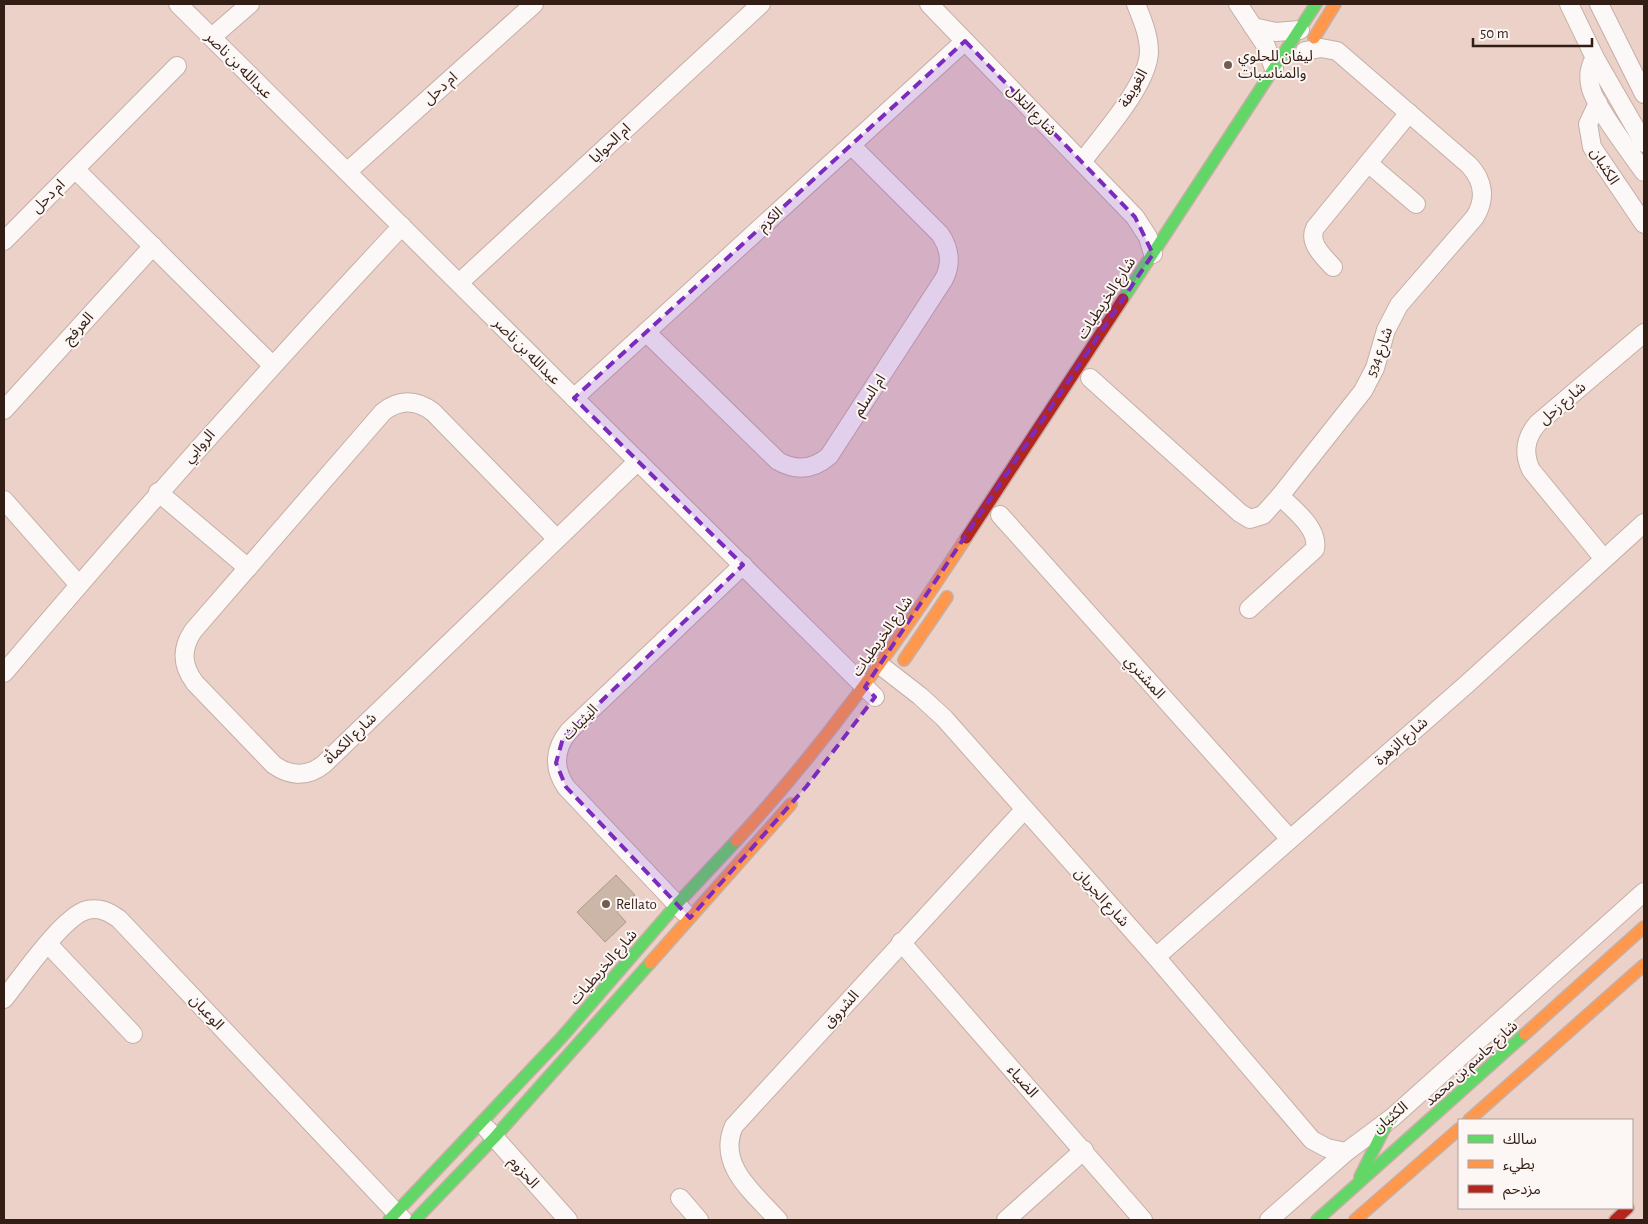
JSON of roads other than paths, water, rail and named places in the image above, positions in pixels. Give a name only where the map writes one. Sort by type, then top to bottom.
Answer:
[{"type":"main road","name":"شارع الخريطيات","points":[[879,686],[927,598],[1274,69],[1300,30],[1326,8]]},
{"type":"main road","points":[[1303,55],[1326,8]]},
{"type":"main road","name":"شارع الخريطيات","points":[[396,1218],[481,1123],[562,1037],[677,904],[879,686],[955,584]]},
{"type":"main road","name":"شارع الخريطيات","points":[[415,1220],[494,1138],[800,794]]},
{"type":"main road","name":"شارع جاسم بن محمد","points":[[1316,1220],[1644,928]]},
{"type":"main road","points":[[1470,1119],[1644,965]]},
{"type":"main road","points":[[1357,1185],[1374,1147],[1393,1117]]},
{"type":"main road","points":[[1355,1220],[1458,1130]]},
{"type":"main road","points":[[1614,1220],[1626,1209]]},
{"type":"street","name":"عبدالله بن ناصر","points":[[178,4],[743,565],[879,686]]},
{"type":"street","points":[[212,37],[250,4]]},
{"type":"street","name":"ام دحل","points":[[346,172],[534,4]]},
{"type":"street","name":"ام الحوايا","points":[[459,283],[762,4]]},
{"type":"street","name":"شارع التلال","points":[[929,4],[1135,217],[1148,236],[1153,254]]},
{"type":"street","name":"الغويفة","points":[[1082,162],[1134,91],[1145,72],[1148,62],[1148,40],[1136,4]]},
{"type":"street","points":[[1238,4],[1266,46],[1274,69]]},
{"type":"street","points":[[1569,4],[1595,58],[1644,142]]},
{"type":"street","points":[[1599,4],[1642,88]]},
{"type":"street","points":[[1303,55],[1321,48],[1337,51],[1326,8]]},
{"type":"street","points":[[1253,27],[1276,32],[1300,30]]},
{"type":"street","name":"الكرم","points":[[574,398],[965,41]]},
{"type":"street","name":"شارع 534","points":[[1090,378],[1245,517],[1259,517],[1280,496],[1363,391],[1375,368],[1386,330],[1399,306],[1475,217],[1482,202],[1482,186],[1475,171],[1337,51]]},
{"type":"street","points":[[1595,58],[1592,63],[1589,80],[1598,103],[1644,172]]},
{"type":"street","name":"ام دحل","points":[[4,241],[177,66]]},
{"type":"street","name":"الكثبان","points":[[1598,103],[1588,124],[1592,147],[1644,224]]},
{"type":"street","points":[[1333,267],[1313,242],[1313,232],[1409,113]]},
{"type":"street","name":"ام السلم","points":[[646,332],[778,461],[792,467],[808,468],[829,456],[944,279],[950,260],[947,246],[940,234],[851,145]]},
{"type":"street","points":[[1368,163],[1416,204]]},
{"type":"street","points":[[75,170],[272,364]]},
{"type":"street","points":[[1135,217],[1156,224],[1174,221]]},
{"type":"street","name":"الروابي","points":[[4,673],[158,492],[272,364],[402,226]]},
{"type":"street","name":"العرفج","points":[[4,410],[153,246]]},
{"type":"street","name":"شارع زحل","points":[[1604,559],[1530,470],[1527,462],[1526,445],[1528,437],[1538,423],[1644,333]]},
{"type":"street","name":"شارع الكمأة","points":[[557,539],[426,406],[408,402],[390,406],[382,412],[193,631],[185,645],[184,662],[196,683],[274,766],[288,773],[304,774],[318,769],[324,764],[638,461]]},
{"type":"street","points":[[158,492],[248,568]]},
{"type":"street","points":[[1249,609],[1315,549],[1316,539],[1312,530],[1280,496]]},
{"type":"street","points":[[4,500],[78,585]]},
{"type":"street","name":"المشتري","points":[[1000,515],[1290,839]]},
{"type":"street","name":"شارع الزهرة","points":[[1156,957],[1644,523]]},
{"type":"street","name":"اليثياث","points":[[690,918],[566,787],[558,771],[557,754],[563,738],[569,731],[743,565]]},
{"type":"street","name":"شارع الجريان","points":[[879,686],[920,696],[944,718],[1156,957],[1312,1140],[1318,1157],[1320,1174]]},
{"type":"street","name":"الشروق","points":[[778,1220],[732,1165],[728,1149],[731,1134],[739,1120],[1024,810]]},
{"type":"street","name":"الكثبان","points":[[1269,1220],[1346,1152],[1393,1117],[1644,892]]},
{"type":"street","name":"الوعبان","points":[[4,999],[48,944],[72,918],[86,910],[101,910],[119,919],[396,1218]]},
{"type":"street","name":"الضياء","points":[[901,942],[1144,1220]]},
{"type":"street","points":[[48,944],[133,1034]]},
{"type":"street","name":"الحزوم","points":[[481,1123],[568,1220]]},
{"type":"street","name":"شارع الجريان","points":[[1312,1140],[1328,1148],[1346,1152]]},
{"type":"street","points":[[1006,1220],[1084,1150]]},
{"type":"street","points":[[680,1198],[699,1220]]},
{"type":"place","name":"ليفان للحلوي والمناسبات","points":[[1228,65]]},
{"type":"place","name":"Rellato","points":[[606,904]]}]
